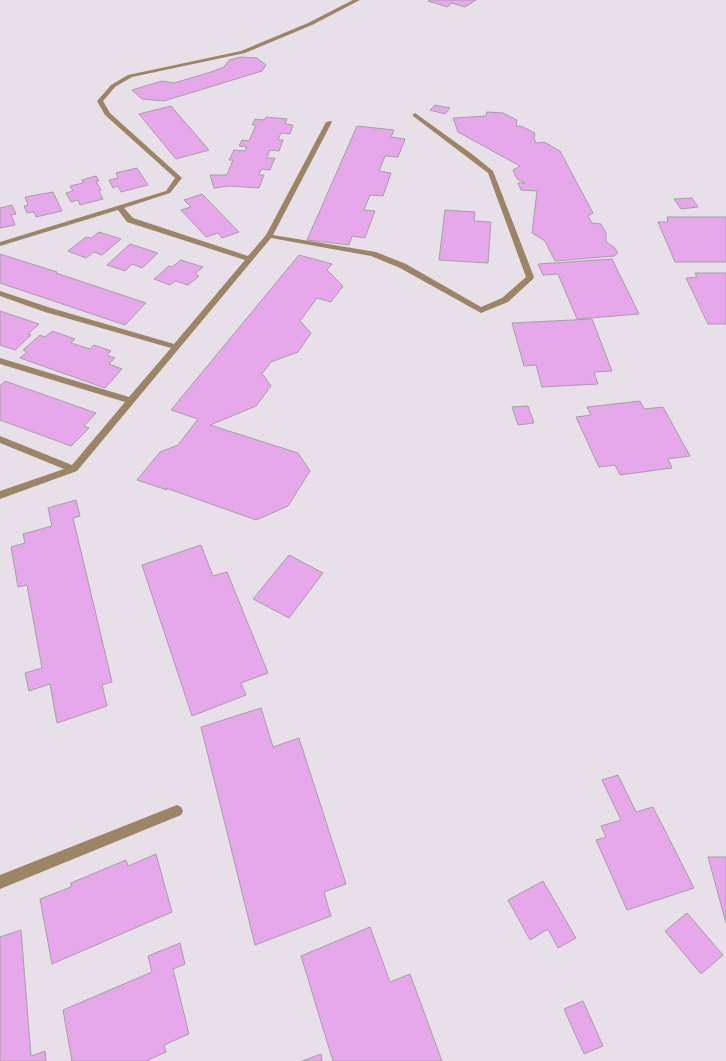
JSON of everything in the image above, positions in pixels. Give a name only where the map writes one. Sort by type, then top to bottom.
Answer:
[{"type":"street","points":[[0,244],[168,192],[179,178],[107,114],[100,100],[114,86],[130,76],[243,52],[310,24],[356,0]]},
{"type":"street","points":[[270,236],[372,254],[403,266],[481,310],[505,300],[530,277],[491,172],[415,115]]},
{"type":"street","points":[[0,495],[74,469],[270,236],[329,122]]},
{"type":"street","points":[[119,207],[130,220],[250,259]]},
{"type":"street","points":[[0,293],[48,310],[177,347]]},
{"type":"street","points":[[0,361],[132,401]]},
{"type":"street","points":[[0,439],[74,469]]},
{"type":"street","points":[[0,882],[177,812]]},
{"type":"building","points":[[476,0],[465,7],[452,3],[447,7],[428,1]]},
{"type":"building","points":[[241,57],[257,58],[266,65],[262,71],[164,101],[142,99],[132,90],[162,81],[174,83],[211,72],[224,67],[229,60]]},
{"type":"building","points":[[435,105],[450,108],[445,114],[430,110]]},
{"type":"building","points":[[171,106],[209,150],[176,159],[139,114]]},
{"type":"building","points":[[487,112],[503,113],[517,120],[516,126],[521,126],[535,133],[534,138],[536,143],[544,142],[560,151],[593,213],[588,216],[592,223],[601,224],[606,233],[606,242],[614,247],[618,253],[614,256],[555,261],[545,241],[532,233],[537,191],[521,190],[518,183],[525,183],[517,179],[513,170],[520,166],[458,132],[453,118],[486,116]]},
{"type":"building","points":[[266,117],[287,119],[285,124],[293,125],[290,134],[281,133],[278,140],[283,140],[279,151],[270,150],[267,158],[275,158],[270,170],[261,169],[259,175],[264,175],[259,188],[229,186],[214,188],[210,175],[227,175],[233,160],[229,160],[234,150],[245,151],[247,147],[239,146],[242,140],[249,141],[256,125],[252,125],[255,119],[264,120]]},
{"type":"building","points":[[357,126],[394,130],[391,137],[405,139],[398,157],[385,156],[379,171],[391,173],[383,196],[370,195],[364,210],[375,211],[365,238],[352,236],[349,245],[307,240]]},
{"type":"building","points":[[137,168],[148,185],[121,192],[118,186],[113,188],[109,180],[118,178],[116,173]]},
{"type":"building","points":[[96,176],[99,181],[96,181],[101,190],[99,191],[103,199],[80,205],[78,200],[71,202],[66,193],[73,191],[70,186],[83,183],[82,180]]},
{"type":"building","points":[[53,192],[62,211],[36,217],[34,212],[27,213],[24,206],[28,205],[25,197]]},
{"type":"building","points":[[202,194],[239,232],[222,238],[218,233],[206,237],[181,210],[191,207],[184,200]]},
{"type":"building","points":[[692,198],[698,207],[681,209],[674,199]]},
{"type":"building","points":[[12,205],[16,214],[11,215],[15,225],[0,228],[0,208]]},
{"type":"building","points":[[445,210],[475,212],[474,221],[491,222],[488,263],[439,260]]},
{"type":"building","points":[[667,217],[726,217],[726,262],[675,262],[658,222],[668,222]]},
{"type":"building","points":[[99,232],[121,239],[102,255],[94,252],[86,258],[68,251],[86,237],[91,238]]},
{"type":"building","points":[[130,244],[158,253],[142,268],[132,264],[125,271],[107,265]]},
{"type":"building","points":[[0,254],[146,303],[125,325],[0,283]]},
{"type":"building","points":[[299,255],[332,264],[327,270],[343,286],[331,302],[317,298],[300,321],[311,333],[298,352],[271,362],[261,375],[264,376],[271,386],[256,406],[210,425],[298,453],[310,471],[288,506],[256,520],[166,488],[167,490],[137,480],[160,452],[178,445],[198,419],[171,410]]},
{"type":"building","points":[[612,259],[639,314],[577,319],[558,274],[543,275],[538,264]]},
{"type":"building","points":[[181,260],[203,267],[195,274],[199,276],[188,285],[175,281],[170,285],[154,279],[169,266],[172,267]]},
{"type":"building","points":[[695,273],[726,273],[726,324],[708,324],[686,278],[697,277]]},
{"type":"building","points":[[0,311],[39,324],[28,334],[31,335],[15,350],[0,345]]},
{"type":"building","points":[[592,319],[612,371],[594,372],[598,384],[542,387],[536,365],[524,366],[512,323]]},
{"type":"building","points":[[52,331],[75,339],[71,343],[90,349],[94,345],[111,351],[107,355],[115,358],[109,364],[122,369],[105,388],[20,358],[27,352],[23,350],[40,335],[45,337]]},
{"type":"building","points":[[5,381],[96,413],[84,426],[89,428],[71,446],[0,420],[0,386]]},
{"type":"building","points":[[640,401],[644,409],[663,407],[690,456],[668,459],[672,468],[620,475],[615,465],[599,467],[576,417],[591,415],[587,407]]},
{"type":"building","points":[[528,406],[534,423],[518,425],[512,407]]},
{"type":"building","points":[[76,500],[80,516],[73,518],[112,682],[102,685],[107,706],[57,723],[50,684],[29,691],[25,673],[42,668],[27,585],[18,587],[11,547],[25,543],[23,534],[52,526],[48,508]]},
{"type":"building","points":[[201,545],[213,576],[227,572],[268,673],[241,683],[246,695],[192,716],[142,565]]},
{"type":"building","points":[[289,555],[323,573],[289,618],[253,599]]},
{"type":"building","points":[[261,708],[273,747],[299,738],[346,884],[324,892],[331,916],[255,945],[201,727]]},
{"type":"building","points":[[618,775],[636,812],[653,807],[694,888],[627,910],[596,840],[606,837],[601,826],[621,820],[602,780]]},
{"type":"building","points":[[156,854],[172,912],[52,964],[40,899],[71,887],[71,883],[126,860],[128,866]]},
{"type":"building","points":[[708,857],[726,857],[726,923]]},
{"type":"building","points":[[543,881],[576,938],[558,948],[548,929],[530,940],[508,900]]},
{"type":"building","points":[[687,913],[723,955],[701,974],[665,931]]},
{"type":"building","points":[[370,927],[390,982],[410,974],[442,1061],[333,1061],[301,956]]},
{"type":"building","points":[[21,930],[31,1056],[45,1051],[46,1061],[0,1061],[0,937]]},
{"type":"building","points":[[180,943],[185,964],[173,969],[189,1034],[164,1045],[166,1052],[146,1061],[72,1061],[63,1010],[152,972],[148,956]]},
{"type":"building","points":[[583,1001],[603,1046],[584,1054],[564,1009]]},
{"type":"building","points":[[321,1054],[322,1061],[302,1061]]}]
